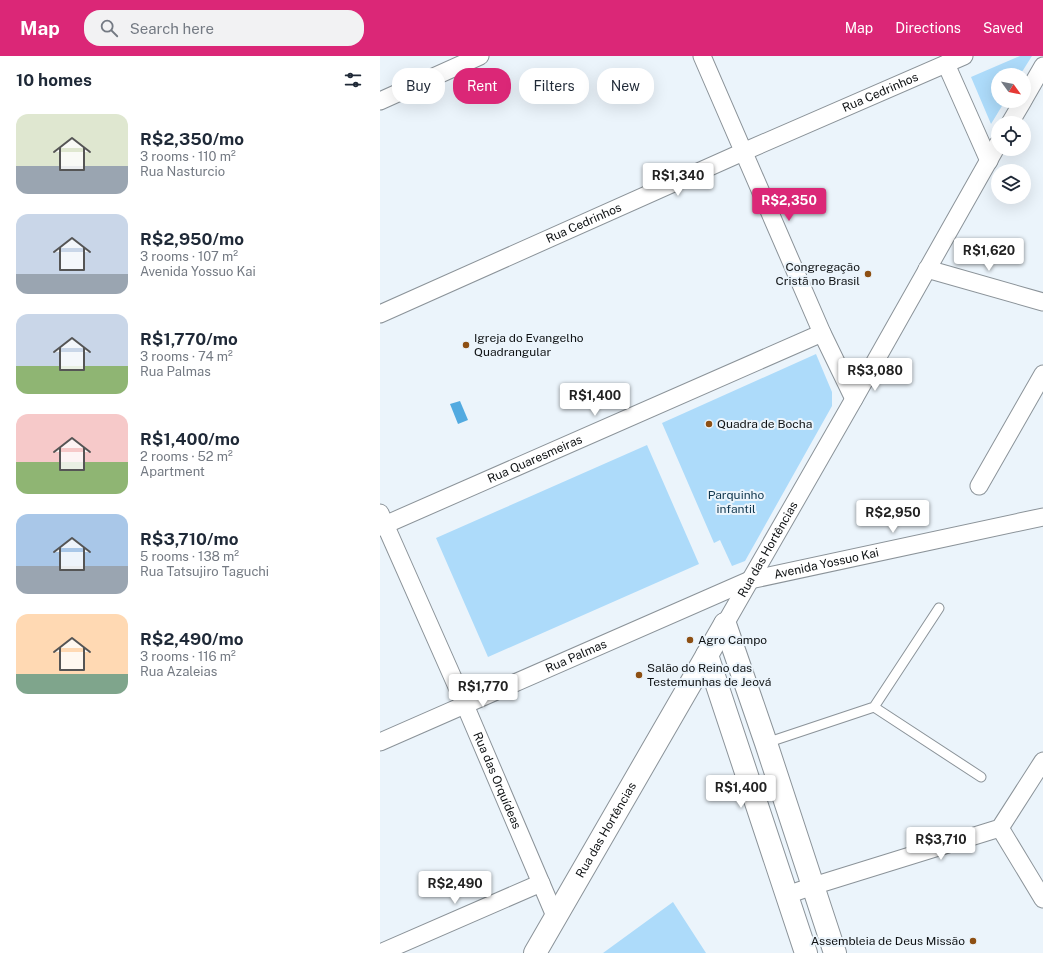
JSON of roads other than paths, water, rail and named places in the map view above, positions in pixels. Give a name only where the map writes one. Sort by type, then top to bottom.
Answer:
[{"type":"street","points":[[380,101],[480,56]]},
{"type":"street","points":[[702,56],[822,333],[854,399]]},
{"type":"street","name":"Rua Cedrinhos","points":[[380,314],[743,152],[964,56]]},
{"type":"street","points":[[946,64],[989,161]]},
{"type":"street","points":[[1031,86],[1043,66]]},
{"type":"street","name":"Rua das Hortências","points":[[534,953],[725,624],[992,156]]},
{"type":"street","points":[[927,270],[1043,302]]},
{"type":"street","name":"Rua Quaresmeiras","points":[[382,521],[822,333]]},
{"type":"street","points":[[980,486],[1043,374]]},
{"type":"street","name":"Avenida Yossuo Kai","points":[[750,580],[1043,517]]},
{"type":"street","name":"Rua das Orquídeas","points":[[382,521],[465,704],[555,916]]},
{"type":"street","name":"Rua Palmas","points":[[380,742],[750,580]]},
{"type":"street","points":[[725,624],[766,743],[834,953]]},
{"type":"street","points":[[707,655],[806,953]]},
{"type":"street","points":[[787,895],[1000,828],[1043,761]]},
{"type":"street","points":[[1000,828],[1043,899]]},
{"type":"street","points":[[380,953],[541,883]]},
{"type":"lane","points":[[766,743],[874,707],[939,608]]},
{"type":"lane","points":[[874,707],[980,777]]},
{"type":"water","points":[[460,401],[468,420],[458,424],[450,404]]},
{"type":"place","name":"Congregação Cristã no Brasil","points":[[868,274]]},
{"type":"place","name":"Igreja do Evangelho Quadrangular","points":[[466,345]]},
{"type":"place","name":"Quadra de Bocha","points":[[709,424]]},
{"type":"place","name":"Agro Campo","points":[[690,640]]},
{"type":"place","name":"Salão do Reino das Testemunhas de Jeová","points":[[639,675]]},
{"type":"place","name":"Assembleia de Deus Missão","points":[[973,941]]},
{"type":"park label","name":"Parquinho infantil","points":[[736,502]]}]
